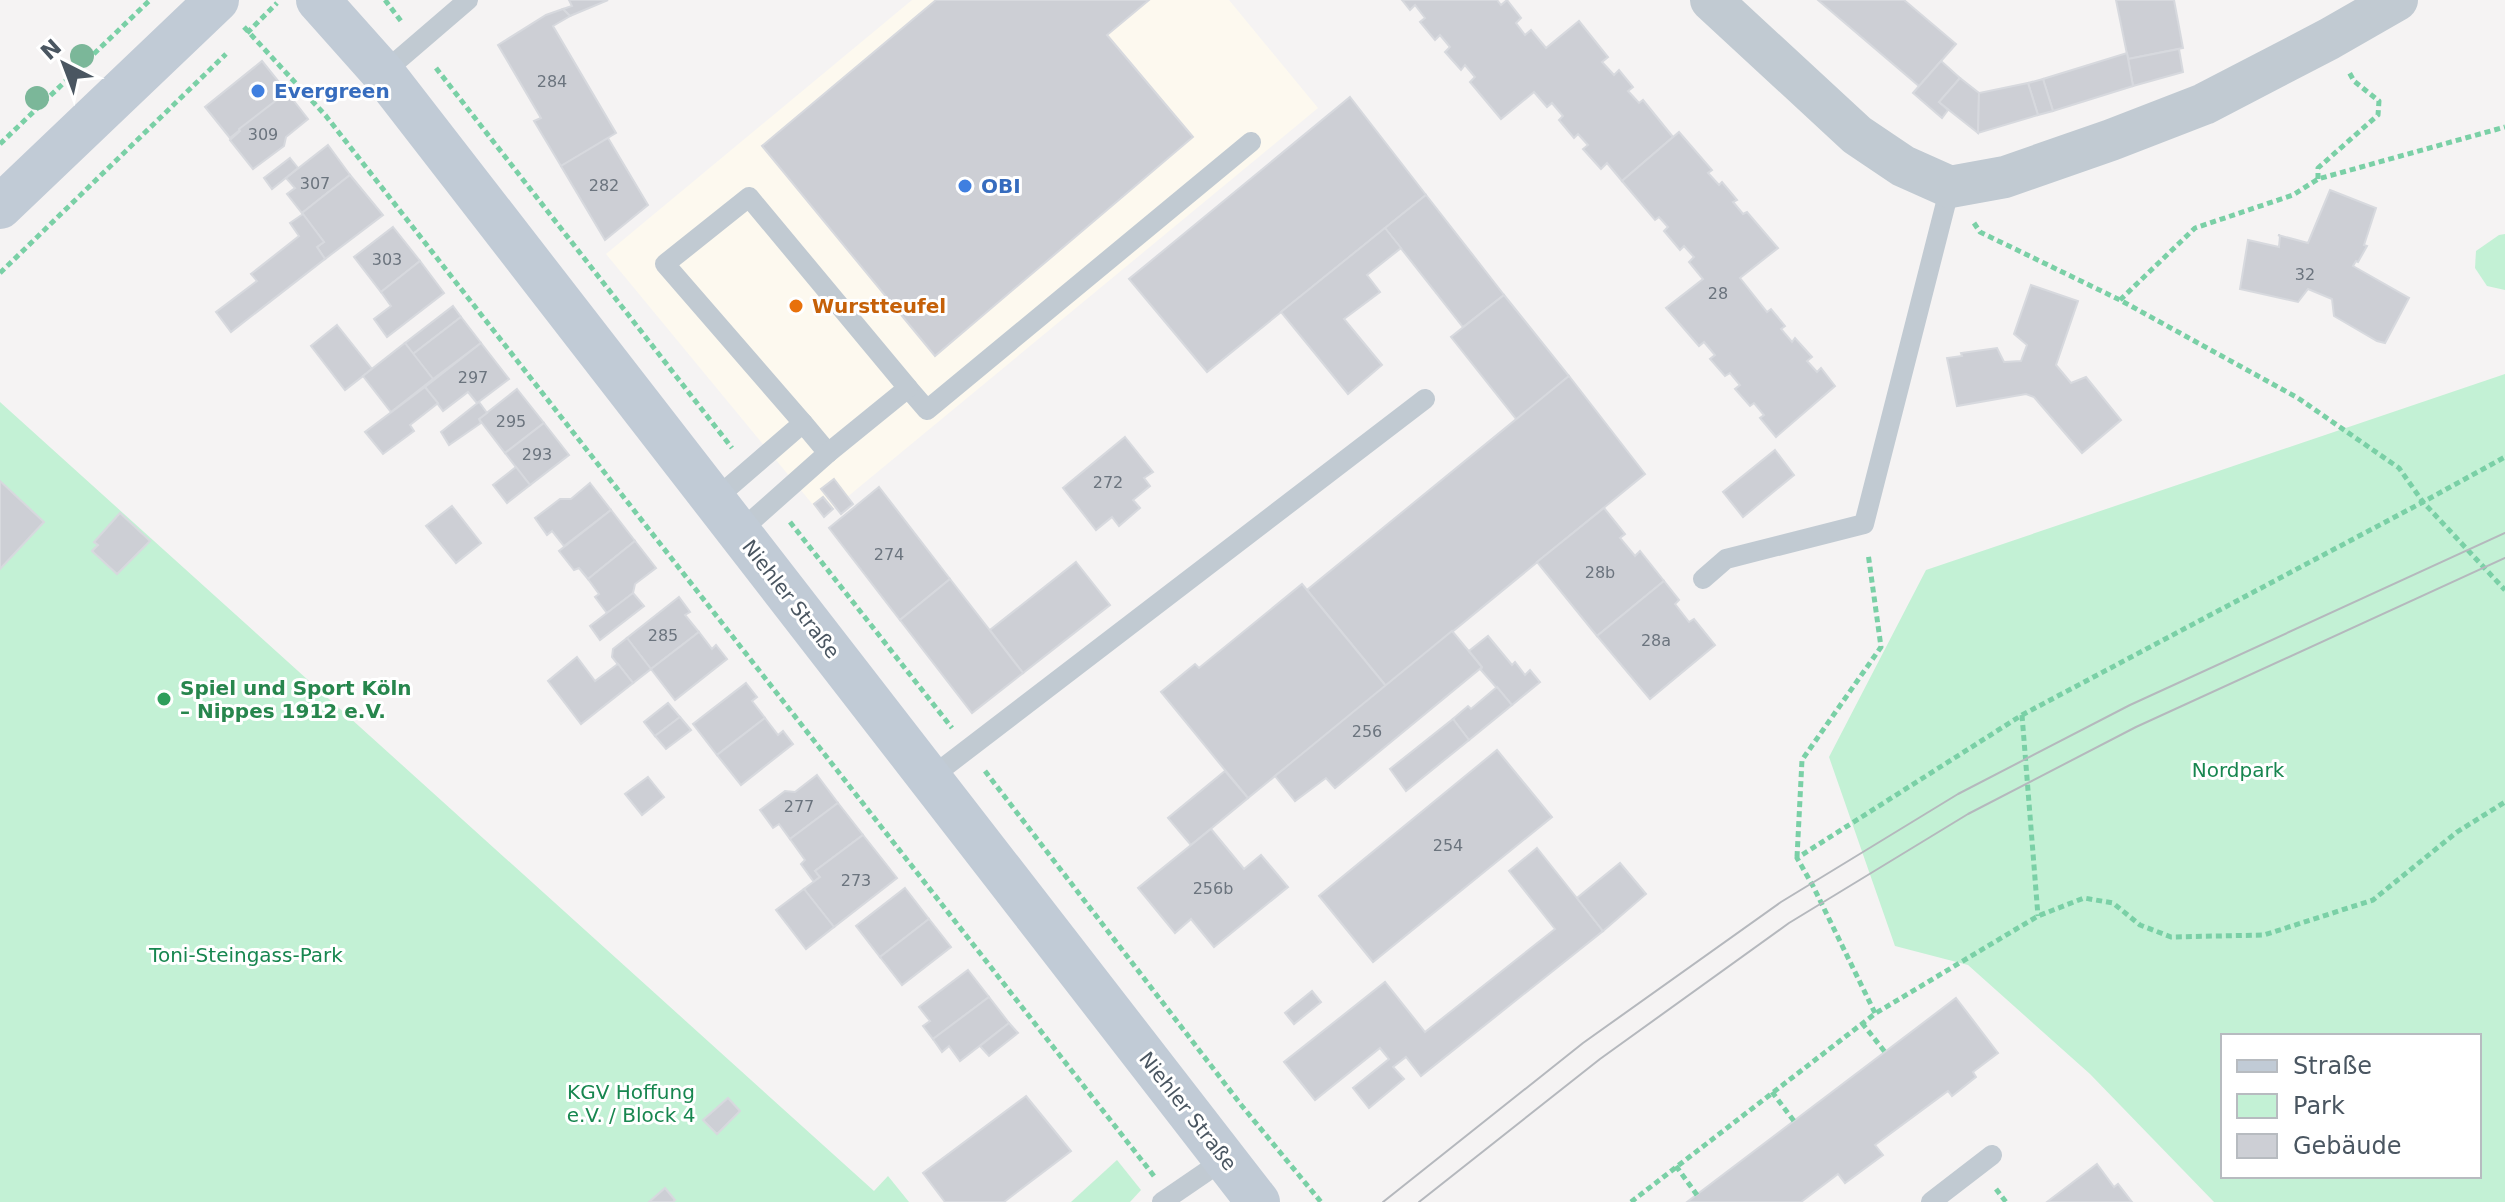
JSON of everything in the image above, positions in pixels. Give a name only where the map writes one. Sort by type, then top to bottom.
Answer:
[{"type":"street","name":"Niehler Straße","points":[[318,0],[383,73],[1258,1202]]},
{"type":"street","points":[[1711,0],[1857,135],[1903,166],[1950,187],[2005,177],[2204,104],[2397,0]]},
{"type":"street","points":[[0,207],[228,10]]},
{"type":"lane","points":[[383,73],[468,0]]},
{"type":"lane","points":[[828,453],[665,264],[749,197],[927,410],[1251,142]]},
{"type":"lane","points":[[1703,579],[1726,559],[1864,524],[1950,187]]},
{"type":"lane","points":[[727,516],[774,501],[908,388]]},
{"type":"lane","points":[[930,778],[1425,399]]},
{"type":"lane","points":[[727,516],[749,470],[803,423]]},
{"type":"lane","points":[[1931,1202],[1992,1155]]},
{"type":"lane","points":[[1166,1199],[1225,1159]]},
{"type":"path","points":[[0,144],[150,0]]},
{"type":"path","points":[[237,42],[280,0]]},
{"type":"path","points":[[385,0],[749,470]]},
{"type":"path","points":[[228,10],[326,116],[1166,1199]]},
{"type":"path","points":[[2318,179],[2318,168],[2378,115],[2379,101],[2354,81],[2329,39]]},
{"type":"path","points":[[0,273],[226,53]]},
{"type":"path","points":[[2120,300],[2195,228],[2293,195],[2318,179],[2505,127]]},
{"type":"path","points":[[1950,187],[1980,232],[2120,300],[2298,398],[2399,468],[2423,502],[2505,590]]},
{"type":"path","points":[[1797,858],[2022,715],[2505,457]]},
{"type":"path","points":[[774,501],[883,636],[1242,1106],[1321,1202]]},
{"type":"path","points":[[1864,524],[1881,647],[1802,760],[1797,858],[1876,1013]]},
{"type":"path","points":[[2022,715],[2038,916]]},
{"type":"path","points":[[1631,1202],[1876,1013],[2038,916],[2084,898],[2113,903],[2140,925],[2171,937],[2264,935],[2373,900],[2457,832],[2505,802]]},
{"type":"path","points":[[1862,1023],[1885,1052]]},
{"type":"path","points":[[1772,1092],[1794,1121]]},
{"type":"path","points":[[1676,1166],[1697,1195]]},
{"type":"shaded area","points":[[912,0],[1229,0],[1318,108],[823,517],[606,254]]},
{"type":"green space","points":[[2505,234],[2505,290],[2487,286],[2475,268],[2476,251]]},
{"type":"green space","name":"Nordpark","points":[[2505,374],[2505,1202],[2214,1202],[2090,1074],[1968,965],[1895,946],[1829,757],[1926,570]]},
{"type":"green space","name":"Toni-Steingass-Park","points":[[0,402],[874,1191],[888,1176],[909,1202],[0,1202]]},
{"type":"green space","points":[[1117,1160],[1141,1190],[1130,1202],[1071,1202]]},
{"type":"building","points":[[569,0],[608,0],[570,16],[563,9],[572,6]]},
{"type":"building","name":"OBI","points":[[936,0],[1149,0],[1107,35],[1193,137],[935,356],[762,146]]},
{"type":"building","points":[[1402,0],[1497,0],[1501,5],[1507,0],[1521,18],[1516,23],[1525,35],[1531,30],[1546,48],[1579,21],[1608,57],[1602,62],[1614,75],[1619,70],[1633,87],[1628,91],[1639,103],[1643,100],[1673,137],[1622,181],[1607,163],[1601,169],[1583,149],[1588,145],[1578,134],[1574,138],[1559,120],[1563,116],[1552,103],[1547,107],[1534,92],[1501,119],[1470,82],[1475,77],[1465,65],[1461,70],[1445,52],[1450,47],[1440,35],[1435,40],[1420,22],[1425,18],[1415,5],[1410,10]]},
{"type":"building","points":[[1818,0],[1904,0],[1956,44],[1919,86]]},
{"type":"building","points":[[2116,0],[2174,0],[2183,48],[2128,59]]},
{"type":"building","points":[[563,9],[570,16],[553,26],[616,133],[561,166],[534,121],[541,118],[498,45],[546,15]]},
{"type":"building","points":[[2179,49],[2183,72],[2133,86],[2128,59]]},
{"type":"building","points":[[2127,53],[2133,86],[2053,111],[2043,79]]},
{"type":"building","points":[[262,61],[287,92],[230,138],[205,107]]},
{"type":"building","points":[[1941,61],[1960,78],[1939,102],[1948,110],[1942,118],[1913,93]]},
{"type":"building","points":[[1960,78],[1979,93],[1978,133],[1939,102]]},
{"type":"building","points":[[2043,79],[2053,111],[2038,115],[2028,83]]},
{"type":"building","points":[[2028,83],[2038,115],[1978,133],[1979,93]]},
{"type":"building","points":[[287,92],[308,119],[286,137],[284,146],[253,169],[230,140],[239,129]]},
{"type":"building","points":[[1350,97],[1426,195],[1207,372],[1129,279]]},
{"type":"building","points":[[1679,132],[1712,170],[1708,173],[1719,185],[1722,182],[1737,200],[1733,202],[1743,214],[1747,212],[1778,248],[1740,278],[1767,312],[1771,309],[1785,326],[1781,329],[1792,342],[1795,338],[1812,357],[1807,361],[1817,372],[1821,368],[1835,386],[1776,437],[1760,418],[1764,415],[1754,403],[1750,406],[1735,389],[1740,385],[1730,373],[1725,376],[1710,359],[1715,355],[1704,342],[1699,346],[1666,308],[1703,279],[1689,262],[1694,257],[1684,246],[1680,250],[1664,231],[1668,227],[1659,217],[1655,220],[1622,181]]},
{"type":"building","points":[[608,138],[648,205],[605,240],[561,166]]},
{"type":"building","points":[[328,145],[350,175],[302,213],[287,194],[295,188],[286,178]]},
{"type":"building","points":[[290,158],[298,168],[272,189],[264,178]]},
{"type":"building","points":[[350,175],[383,215],[325,259],[317,247],[324,242],[302,213]]},
{"type":"building","points":[[2330,190],[2376,208],[2364,245],[2367,246],[2353,266],[2409,298],[2385,343],[2334,316],[2332,299],[2308,289],[2298,302],[2240,289],[2248,240],[2279,247],[2278,235],[2308,243]]},
{"type":"building","points":[[1426,195],[1504,295],[1463,327],[1385,228]]},
{"type":"building","points":[[303,214],[324,242],[317,247],[325,259],[231,332],[216,312],[257,281],[251,274],[299,236],[290,223]]},
{"type":"building","points":[[393,227],[420,261],[381,292],[354,257]]},
{"type":"building","points":[[1385,228],[1401,248],[1367,275],[1380,292],[1344,319],[1382,365],[1348,394],[1281,312]]},
{"type":"building","points":[[420,261],[444,293],[387,337],[374,319],[391,306],[381,292]]},
{"type":"building","points":[[2031,285],[2078,301],[2056,365],[2071,383],[2086,377],[2121,420],[2082,453],[2034,397],[2026,394],[1957,406],[1947,358],[1997,348],[2004,362],[2021,361],[2027,345],[2014,334]]},
{"type":"building","points":[[1504,295],[1569,376],[1517,420],[1451,337]]},
{"type":"building","points":[[453,306],[461,317],[413,354],[405,343]]},
{"type":"building","points":[[461,317],[481,343],[433,379],[413,354]]},
{"type":"building","points":[[337,325],[372,369],[345,390],[311,346]]},
{"type":"building","points":[[405,343],[433,379],[391,412],[363,376]]},
{"type":"building","points":[[481,343],[509,379],[477,403],[468,392],[443,411],[425,387]]},
{"type":"building","points":[[1569,376],[1645,474],[1386,686],[1307,590]]},
{"type":"building","points":[[425,387],[438,403],[410,425],[414,431],[383,454],[365,432]]},
{"type":"building","points":[[517,389],[544,423],[505,453],[479,419]]},
{"type":"building","points":[[479,402],[487,413],[479,419],[481,423],[449,445],[441,432]]},
{"type":"building","points":[[544,423],[569,455],[530,485],[505,453]]},
{"type":"building","points":[[1125,437],[1153,472],[1144,478],[1150,486],[1133,500],[1140,508],[1119,526],[1112,517],[1096,530],[1063,488]]},
{"type":"building","points":[[1775,450],[1794,475],[1743,517],[1723,492]]},
{"type":"building","points":[[516,467],[530,485],[507,503],[493,485]]},
{"type":"building","points":[[834,479],[853,504],[841,514],[821,489]]},
{"type":"building","points":[[0,481],[44,522],[0,569]]},
{"type":"building","points":[[590,483],[611,510],[564,546],[552,531],[547,535],[535,518],[560,499],[571,499]]},
{"type":"building","points":[[879,487],[950,579],[900,620],[829,528]]},
{"type":"building","points":[[823,497],[833,509],[824,517],[814,504]]},
{"type":"building","points":[[452,506],[481,543],[456,563],[426,526]]},
{"type":"building","points":[[1604,508],[1625,534],[1620,538],[1635,556],[1640,551],[1664,581],[1597,636],[1537,562]]},
{"type":"building","points":[[611,510],[635,541],[588,579],[579,568],[574,570],[559,551]]},
{"type":"building","points":[[120,513],[150,541],[117,574],[92,551],[98,545],[94,542]]},
{"type":"building","points":[[635,541],[656,568],[635,584],[633,593],[607,613],[595,597],[599,594],[588,579]]},
{"type":"building","points":[[1076,562],[1110,605],[1023,673],[990,630]]},
{"type":"building","points":[[950,579],[1023,673],[972,713],[900,620]]},
{"type":"building","points":[[1664,581],[1679,600],[1675,604],[1689,622],[1694,619],[1715,645],[1650,699],[1597,636]]},
{"type":"building","points":[[1302,584],[1386,686],[1248,798],[1161,692],[1195,664],[1199,668]]},
{"type":"building","points":[[633,593],[644,606],[600,640],[590,626]]},
{"type":"building","points":[[679,597],[690,612],[685,615],[699,632],[651,669],[627,638]]},
{"type":"building","points":[[1452,631],[1482,667],[1335,788],[1326,778],[1295,801],[1275,776]]},
{"type":"building","points":[[699,632],[712,649],[716,645],[727,659],[675,700],[651,669]]},
{"type":"building","points":[[1488,636],[1512,665],[1515,662],[1525,675],[1530,670],[1540,682],[1512,705],[1481,670],[1482,667],[1469,651]]},
{"type":"building","points":[[627,638],[651,669],[633,683],[612,657],[613,649]]},
{"type":"building","points":[[577,657],[595,681],[618,664],[633,683],[581,724],[548,681]]},
{"type":"building","points":[[746,683],[757,697],[752,701],[765,718],[717,755],[693,724]]},
{"type":"building","points":[[1497,687],[1512,705],[1469,740],[1453,719],[1468,706],[1471,709]]},
{"type":"building","points":[[668,703],[680,717],[655,736],[644,722]]},
{"type":"building","points":[[680,717],[691,730],[666,749],[655,736]]},
{"type":"building","points":[[765,718],[778,735],[783,731],[793,744],[741,785],[717,755]]},
{"type":"building","points":[[1453,719],[1469,740],[1406,791],[1390,769]]},
{"type":"building","points":[[1497,750],[1552,817],[1373,962],[1319,896]]},
{"type":"building","points":[[1225,771],[1248,798],[1191,845],[1168,818]]},
{"type":"building","points":[[817,775],[838,803],[790,839],[779,824],[773,828],[760,810],[785,791],[795,792]]},
{"type":"building","points":[[648,777],[664,797],[642,815],[625,794]]},
{"type":"building","points":[[838,803],[863,835],[815,871],[820,877],[814,882],[801,864],[805,860],[790,839]]},
{"type":"building","points":[[1211,829],[1244,869],[1261,855],[1288,887],[1214,947],[1191,919],[1175,933],[1138,888]]},
{"type":"building","points":[[863,835],[897,878],[834,927],[804,889],[820,877],[815,871]]},
{"type":"building","points":[[1537,848],[1603,931],[1421,1076],[1406,1057],[1393,1067],[1404,1079],[1369,1108],[1353,1088],[1389,1059],[1380,1048],[1315,1100],[1284,1062],[1385,982],[1425,1032],[1555,929],[1509,871]]},
{"type":"building","points":[[1620,863],[1646,894],[1603,931],[1577,898]]},
{"type":"building","points":[[905,888],[929,919],[880,957],[856,926]]},
{"type":"building","points":[[804,889],[834,927],[806,949],[776,910]]},
{"type":"building","points":[[929,919],[951,947],[902,985],[880,957]]},
{"type":"building","points":[[968,970],[989,997],[933,1039],[923,1026],[930,1021],[919,1007]]},
{"type":"building","points":[[1312,991],[1321,1002],[1294,1024],[1285,1013]]},
{"type":"building","points":[[989,997],[1009,1023],[960,1061],[949,1046],[942,1052],[933,1039]]},
{"type":"building","points":[[1956,998],[1998,1053],[1973,1072],[1976,1077],[1952,1096],[1948,1091],[1875,1145],[1883,1155],[1845,1183],[1838,1174],[1801,1202],[1687,1202]]},
{"type":"building","points":[[1009,1023],[1018,1033],[989,1056],[980,1046]]},
{"type":"building","points":[[1026,1096],[1071,1151],[1004,1202],[945,1202],[923,1173]]},
{"type":"building","points":[[728,1098],[740,1111],[717,1134],[703,1120]]},
{"type":"building","points":[[2097,1164],[2114,1187],[2118,1184],[2132,1202],[2047,1202]]},
{"type":"building","points":[[665,1188],[675,1200],[673,1202],[649,1202]]},
{"type":"tram line","points":[[1383,1202],[1583,1043],[1781,902],[1958,794],[2130,705],[2505,533]]},
{"type":"tram line","points":[[1419,1202],[1600,1059],[1789,923],[1968,814],[2136,727],[2505,558]]},
{"type":"place","name":"Evergreen","points":[[258,91]]},
{"type":"place","name":"OBI","points":[[965,186]]},
{"type":"place","name":"Wurstteufel","points":[[796,306]]},
{"type":"place","name":"Spiel und Sport Köln – Nippes 1912 e.V.","points":[[164,699]]},
{"type":"park label","name":"KGV Hoffung e.V. / Block 4","points":[[631,1104]]}]
